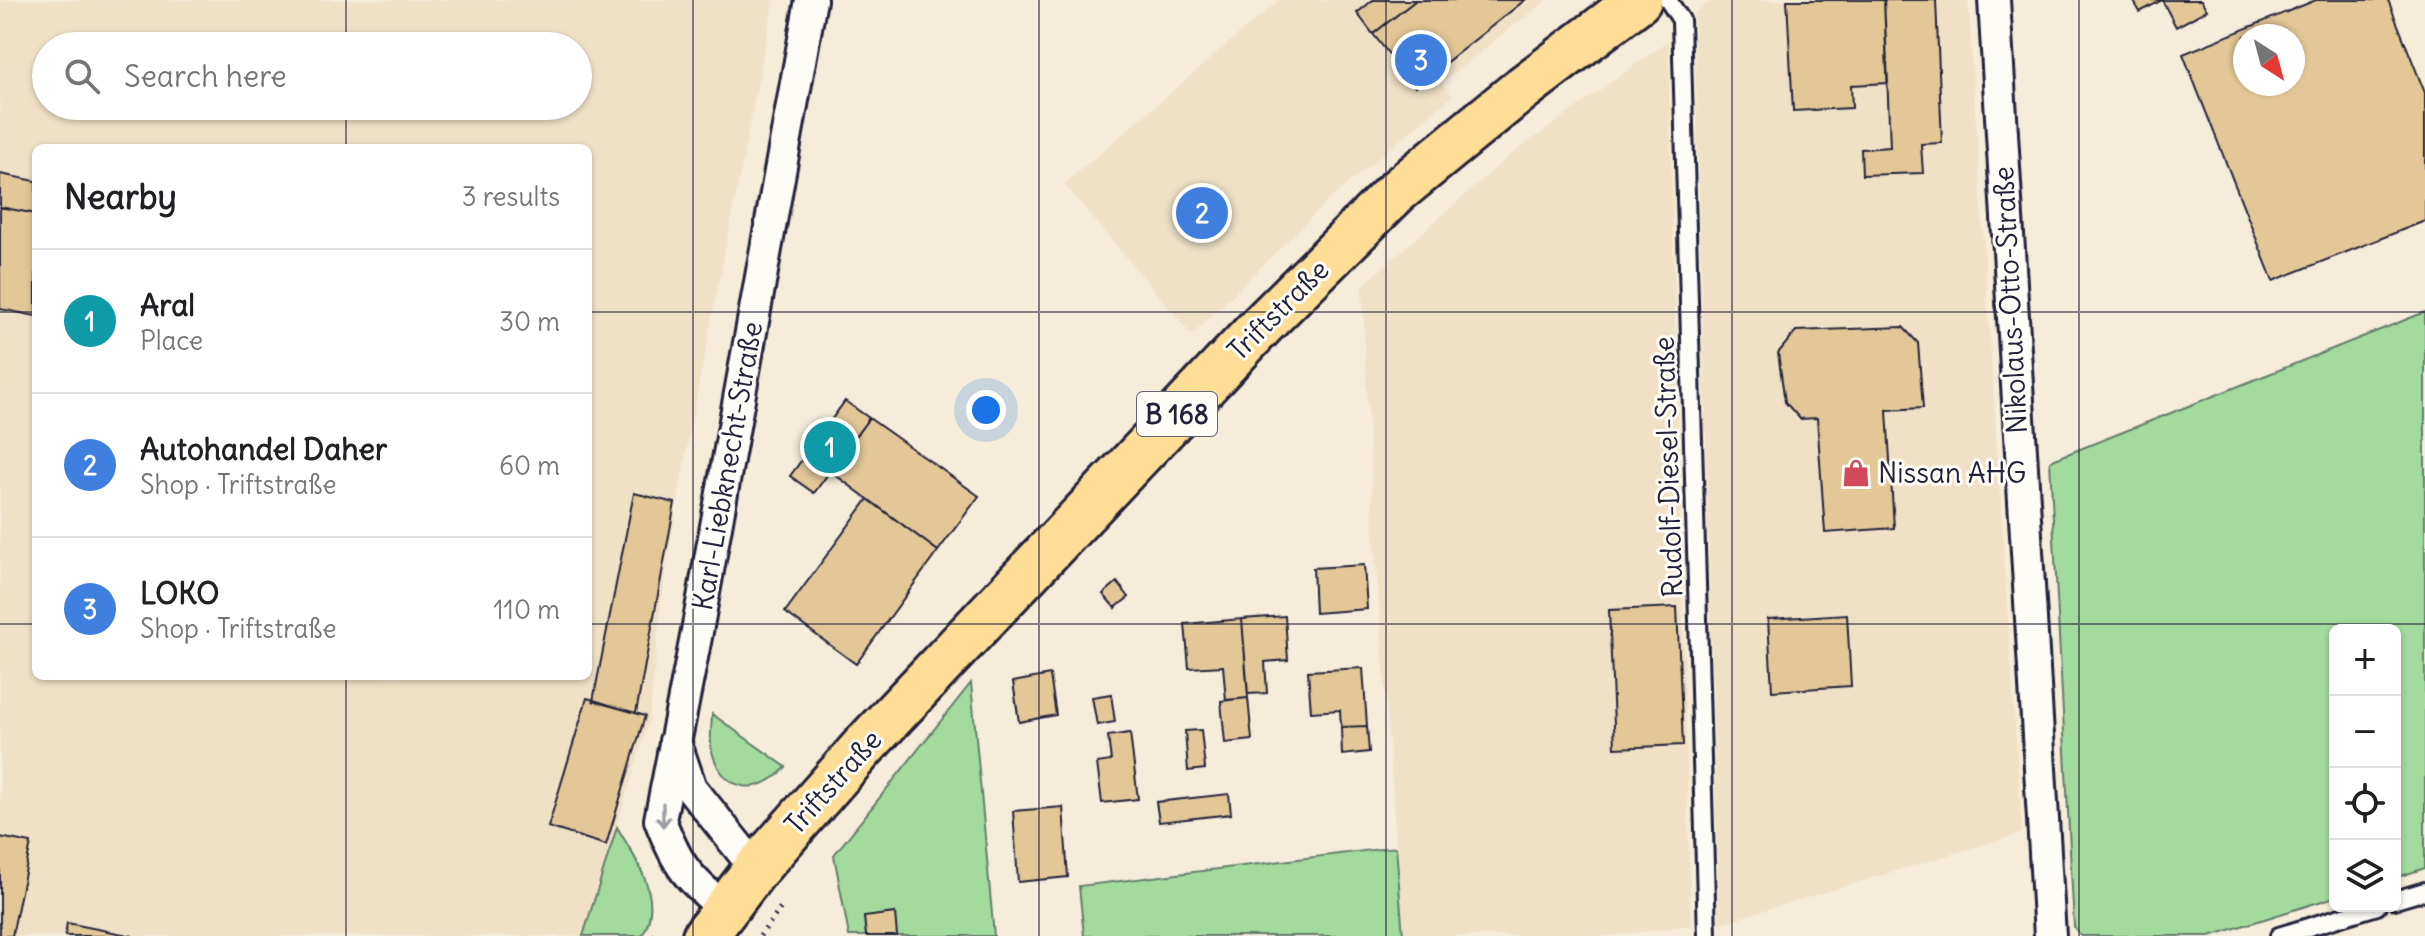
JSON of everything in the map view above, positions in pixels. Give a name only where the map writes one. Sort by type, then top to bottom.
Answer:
[{"type":"main road","name":"Triftstraße","points":[[756,869],[865,745],[1274,313],[1406,184],[1523,88],[1639,0]]},
{"type":"main road","name":"Karl-Liebknecht-Straße","points":[[715,923],[756,869]]},
{"type":"street","name":"Karl-Liebknecht-Straße","points":[[715,923],[671,849],[660,820],[811,0]]},
{"type":"street","name":"Nikolaus-Otto-Straße","points":[[1994,0],[2050,936]]},
{"type":"street","points":[[674,739],[691,788],[756,869]]},
{"type":"lane","name":"Rudolf-Diesel-Straße","points":[[1668,0],[1681,20],[1707,936]]},
{"type":"lane","points":[[2401,898],[2425,891]]},
{"type":"lane","points":[[2279,936],[2357,912]]},
{"type":"path","points":[[760,936],[789,897]]},
{"type":"shaded area","points":[[0,0],[774,0],[664,577],[649,720],[583,936],[0,936]]},
{"type":"shaded area","points":[[1279,0],[1547,0],[1442,82],[1452,96],[1329,200],[1192,335],[1064,184]]},
{"type":"shaded area","points":[[1713,0],[1968,0],[2022,833],[1719,924],[1694,13]]},
{"type":"shaded area","points":[[1668,41],[1691,925],[1611,936],[1403,936],[1373,522],[1362,286],[1508,157]]},
{"type":"green space","points":[[2425,312],[2425,868],[2401,876],[2401,624],[2329,624],[2329,899],[2210,936],[2081,936],[2074,927],[2050,461]]},
{"type":"green space","points":[[971,683],[994,936],[849,936],[834,855]]},
{"type":"green space","points":[[712,714],[786,767],[764,783],[743,786],[733,782],[717,765],[712,751]]},
{"type":"green space","points":[[617,827],[645,880],[650,908],[648,922],[642,936],[583,936]]},
{"type":"green space","points":[[1396,847],[1403,936],[1084,936],[1079,886]]},
{"type":"building","points":[[1373,0],[1416,0],[1373,34],[1357,13]]},
{"type":"building","points":[[1416,0],[1525,0],[1415,87],[1373,34]]},
{"type":"building","points":[[1787,0],[1884,0],[1888,83],[1851,85],[1852,108],[1793,111]]},
{"type":"building","points":[[1884,0],[1936,0],[1942,143],[1921,144],[1923,173],[1862,175],[1861,149],[1890,147]]},
{"type":"building","points":[[2133,0],[2162,0],[2140,12]]},
{"type":"building","points":[[2162,0],[2201,0],[2207,10],[2176,27]]},
{"type":"building","points":[[2316,0],[2388,0],[2425,93],[2425,221],[2273,281],[2183,54],[2233,34],[2233,96],[2305,96],[2305,24],[2257,24]]},
{"type":"building","points":[[0,174],[32,180],[32,213],[0,207]]},
{"type":"building","points":[[0,207],[32,213],[32,315],[0,309]]},
{"type":"building","name":"Nissan AHG","points":[[1903,327],[1918,343],[1923,408],[1887,410],[1894,528],[1825,533],[1817,418],[1800,419],[1785,402],[1778,353],[1796,331]]},
{"type":"building","points":[[845,401],[869,418],[814,493],[790,476]]},
{"type":"building","points":[[869,418],[979,496],[938,551],[830,471]]},
{"type":"building","points":[[634,493],[675,503],[636,713],[593,701]]},
{"type":"building","points":[[868,499],[938,551],[856,664],[785,612]]},
{"type":"building","points":[[1364,565],[1367,609],[1315,613],[1313,568]]},
{"type":"building","points":[[1117,582],[1129,597],[1115,608],[1103,594]]},
{"type":"building","points":[[1677,607],[1683,745],[1615,748],[1609,610]]},
{"type":"building","points":[[1847,614],[1851,686],[1772,691],[1768,619]]},
{"type":"building","points":[[1285,616],[1288,660],[1265,662],[1267,693],[1248,694],[1242,619]]},
{"type":"building","points":[[1242,619],[1248,698],[1226,700],[1223,666],[1189,668],[1185,624]]},
{"type":"building","points":[[1363,668],[1367,726],[1341,727],[1340,710],[1311,712],[1308,671]]},
{"type":"building","points":[[1050,675],[1056,715],[1019,722],[1013,682]]},
{"type":"building","points":[[1111,694],[1115,722],[1097,725],[1092,697]]},
{"type":"building","points":[[587,698],[645,716],[606,845],[548,827]]},
{"type":"building","points":[[1248,698],[1252,740],[1225,743],[1221,701]]},
{"type":"building","points":[[1367,726],[1369,752],[1342,755],[1341,727]]},
{"type":"building","points":[[1201,730],[1205,769],[1188,771],[1185,731]]},
{"type":"building","points":[[1130,733],[1138,799],[1102,803],[1097,763],[1111,761],[1108,736]]},
{"type":"building","points":[[1229,794],[1231,814],[1159,822],[1156,802]]},
{"type":"building","points":[[1063,807],[1068,877],[1018,882],[1013,811]]},
{"type":"building","points":[[0,837],[31,843],[12,936],[0,936]]},
{"type":"building","points":[[895,913],[897,936],[866,936],[864,917]]},
{"type":"building","points":[[67,923],[133,936],[65,936]]},
{"type":"place","name":"LOKO","points":[[1421,60]]},
{"type":"place","name":"Autohandel Daher","points":[[1202,213]]},
{"type":"place","name":"Aral","points":[[830,447]]},
{"type":"place","name":"Nissan AHG","points":[[1856,473]]}]
